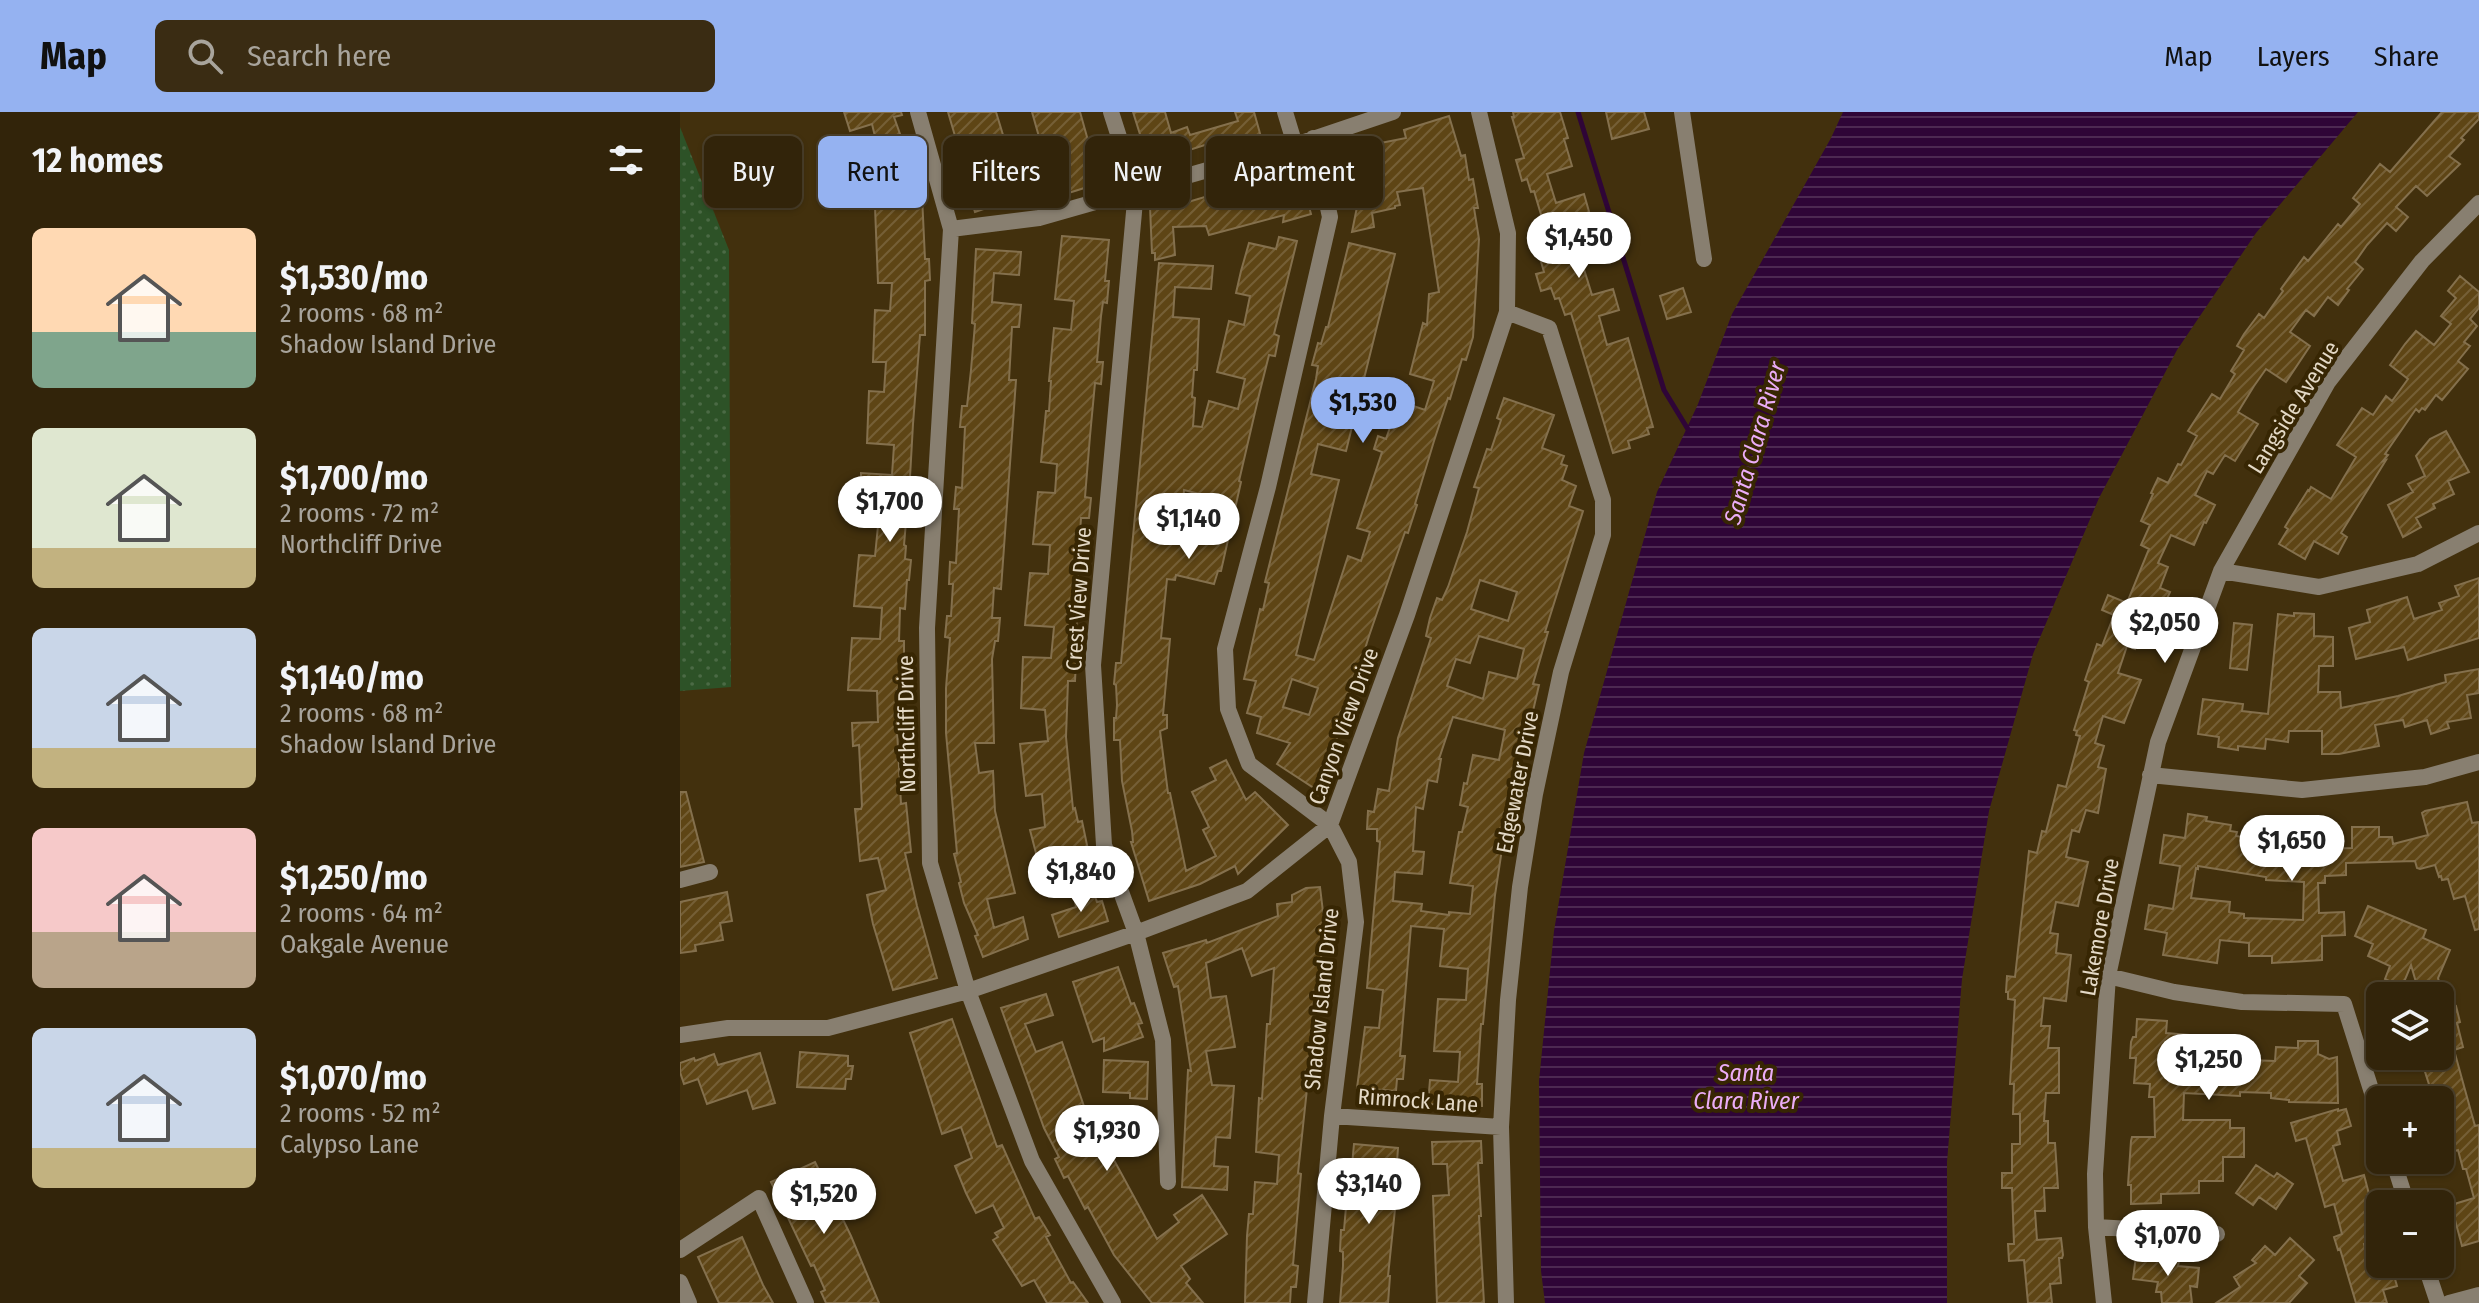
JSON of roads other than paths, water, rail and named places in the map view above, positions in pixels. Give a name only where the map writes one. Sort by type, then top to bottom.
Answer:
[{"type":"street","name":"Northcliff Drive","points":[[918,112],[951,229],[927,628],[930,863],[968,991],[1032,1161],[1113,1303]]},
{"type":"street","name":"Crest View Drive","points":[[1111,112],[1119,136]]},
{"type":"street","points":[[1285,112],[1292,136]]},
{"type":"street","points":[[1319,136],[1393,112]]},
{"type":"street","name":"Canyon View Drive","points":[[680,1035],[728,1028],[828,1028],[968,991],[1247,891],[1330,825],[1407,615],[1507,312],[1508,233],[1479,112]]},
{"type":"street","points":[[1682,112],[1704,259]]},
{"type":"street","name":"Langside Avenue","points":[[2221,571],[2328,382],[2422,261],[2479,203]]},
{"type":"street","points":[[951,229],[1039,218],[1085,205]]},
{"type":"street","name":"Crest View Drive","points":[[1134,208],[1093,665],[1104,845],[1136,933],[1163,1040],[1168,1182]]},
{"type":"street","name":"Shadow Island Drive","points":[[1315,1303],[1332,1116],[1356,922],[1349,862],[1330,825],[1249,764],[1228,709],[1225,649],[1268,487],[1330,217],[1328,208]]},
{"type":"street","name":"Edgewater Drive","points":[[1506,1303],[1501,1127],[1508,1000],[1520,887],[1535,794],[1561,672],[1603,535],[1603,500],[1549,328],[1507,312]]},
{"type":"street","points":[[2221,571],[2319,587],[2418,564],[2479,533]]},
{"type":"street","name":"Lakemore Drive","points":[[2104,1303],[2096,1227],[2095,1174],[2108,976],[2158,742],[2221,571]]},
{"type":"street","points":[[2150,775],[2302,790],[2425,777],[2479,762]]},
{"type":"street","points":[[680,880],[710,872]]},
{"type":"street","points":[[2108,976],[2174,992],[2242,1002],[2344,1004],[2370,1086]]},
{"type":"street","name":"Rimrock Lane","points":[[1332,1116],[1501,1127]]},
{"type":"street","points":[[680,1250],[759,1198],[806,1303]]},
{"type":"street","points":[[2096,1227],[2217,1234]]},
{"type":"street","points":[[2430,1278],[2438,1303]]},
{"type":"street","points":[[680,1282],[689,1303]]},
{"type":"street","points":[[2449,1303],[2479,1295]]},
{"type":"water","name":"Santa Clara River","points":[[1843,112],[2358,112],[2256,233],[2177,350],[2099,498],[2033,654],[1989,811],[1962,979],[1947,1162],[1947,1303],[1545,1303],[1541,1271],[1539,1081],[1554,931],[1584,753],[1657,492],[1698,404],[1732,314]]},
{"type":"waterway","points":[[1578,112],[1664,390],[1689,431]]}]
